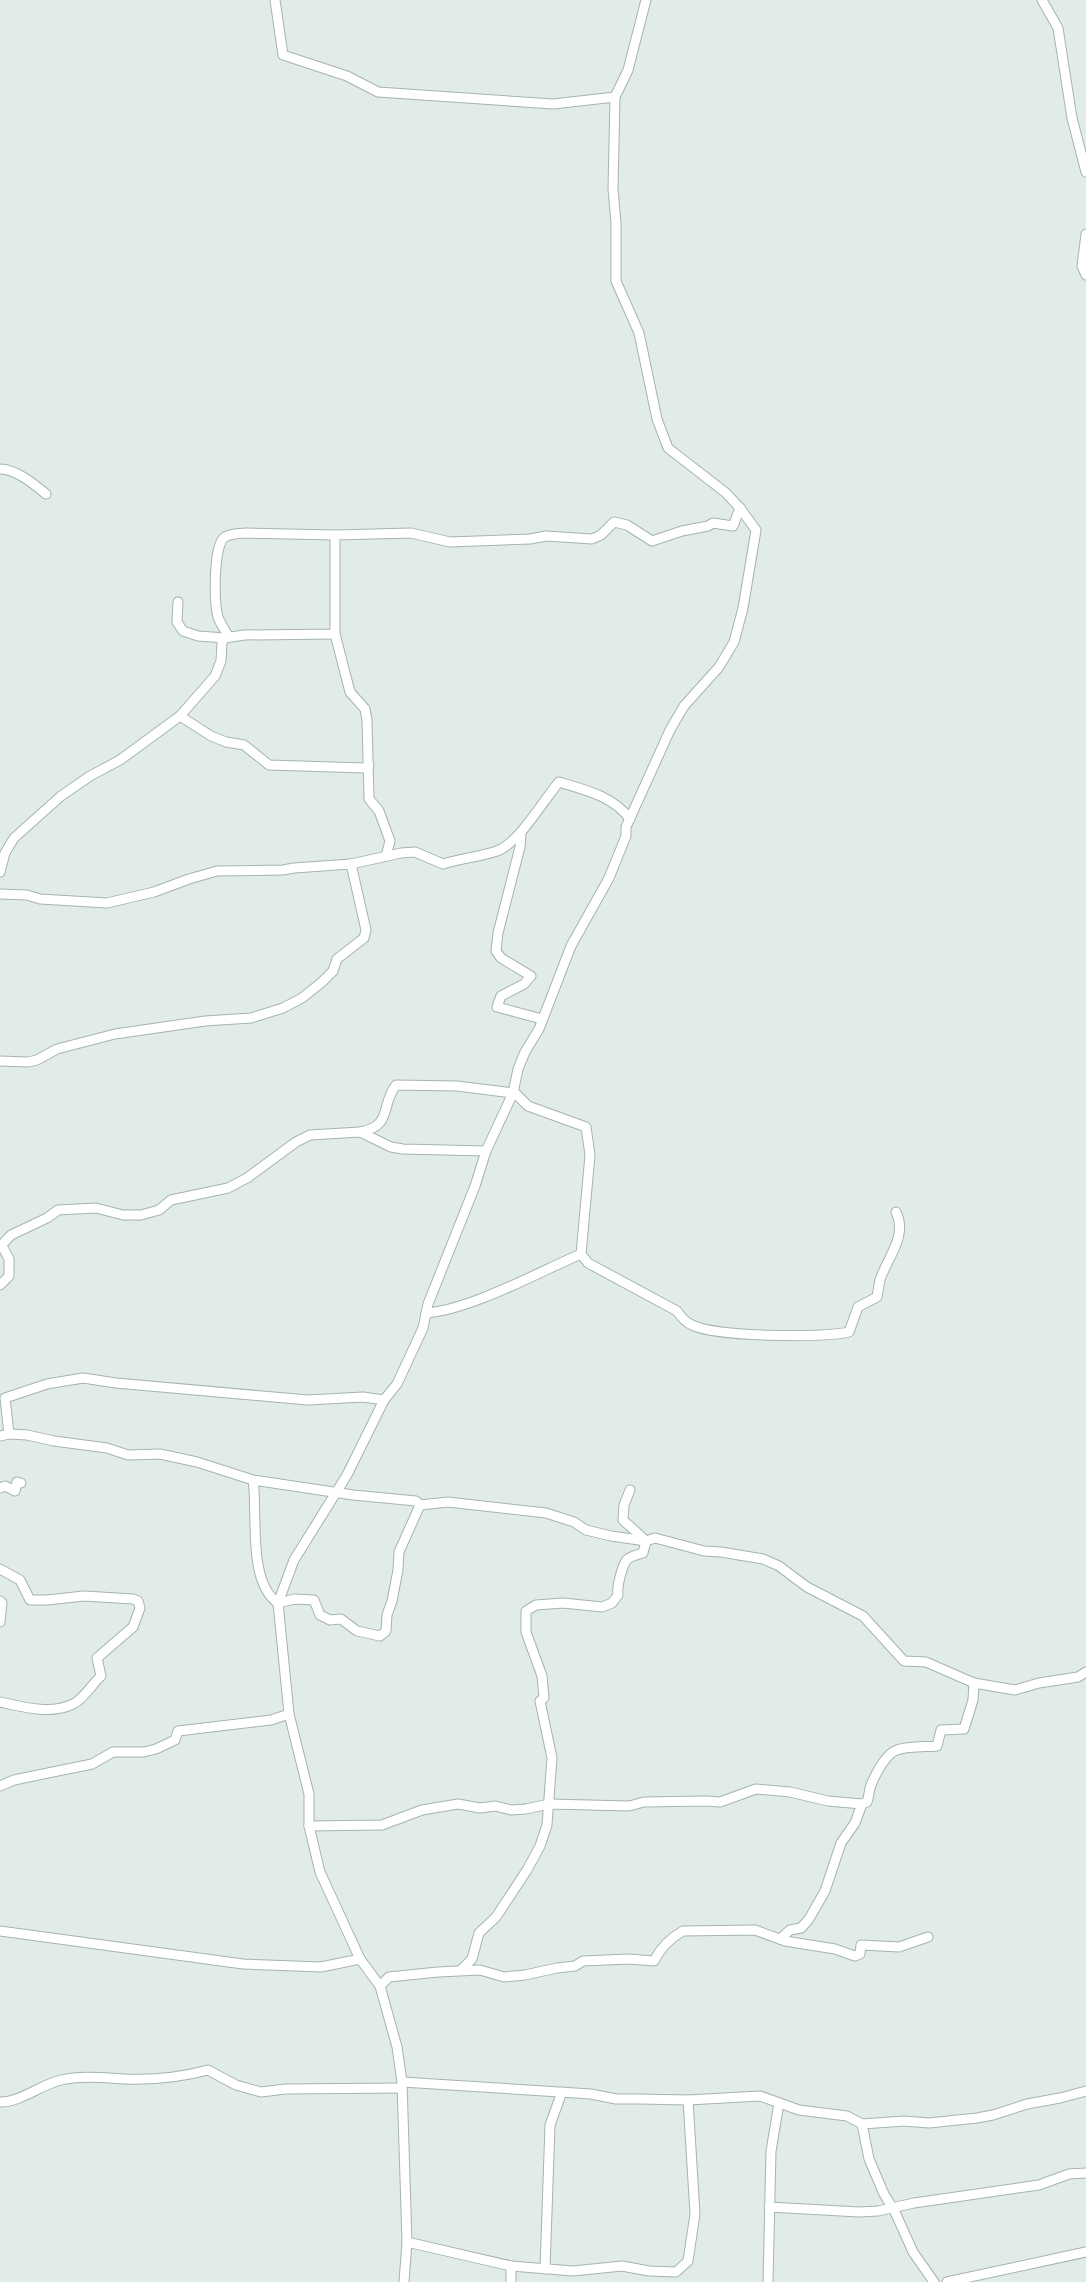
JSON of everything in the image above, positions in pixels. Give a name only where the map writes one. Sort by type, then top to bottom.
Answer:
[{"type":"street","points":[[275,0],[283,55],[347,76],[378,92],[554,104],[615,97]]},
{"type":"street","points":[[404,2282],[407,2242],[402,2085],[397,2047],[380,1986],[360,1959],[320,1872],[309,1826],[309,1794],[289,1714],[278,1603],[294,1560],[347,1475],[384,1400],[397,1384],[423,1328],[426,1313],[486,1151],[513,1092],[518,1069],[542,1019],[566,956],[609,877],[626,836],[626,827],[670,730],[684,706],[719,667],[734,642],[756,530],[726,494],[668,448],[657,419],[639,332],[616,281],[613,189],[615,97],[628,70],[646,0]]},
{"type":"street","points":[[1041,0],[1058,28],[1072,118],[1086,172]]},
{"type":"street","points":[[1086,234],[1082,266],[1086,275]]},
{"type":"street","points":[[0,469],[8,469],[46,494]]},
{"type":"street","points":[[227,637],[218,616],[217,556],[218,544],[222,538],[232,534],[411,533],[450,542],[546,536],[592,539],[601,535],[614,522],[627,525],[652,541],[713,523],[733,526],[740,508]]},
{"type":"street","points":[[335,535],[335,634],[350,691],[365,709],[369,799],[379,811],[390,841],[386,856]]},
{"type":"street","points":[[178,602],[177,622],[183,631],[198,636],[335,634]]},
{"type":"street","points":[[0,872],[5,853],[14,838],[61,796],[120,760],[180,716],[215,676],[221,661],[222,642],[227,637]]},
{"type":"street","points":[[180,716],[211,736],[244,745],[269,765],[365,768],[369,765]]},
{"type":"street","points":[[0,894],[107,902],[154,892],[217,872],[351,864],[415,852],[443,864],[499,851],[517,838],[559,782],[601,795],[625,812],[630,819]]},
{"type":"street","points":[[521,832],[520,847],[496,951],[501,958],[531,975],[524,985],[501,996],[497,1007],[542,1019]]},
{"type":"street","points":[[0,1061],[28,1062],[57,1049],[115,1034],[205,1021],[251,1018],[283,1009],[322,982],[333,971],[337,958],[364,938],[366,930],[351,864]]},
{"type":"street","points":[[0,1284],[9,1276],[10,1267],[1,1247],[11,1234],[58,1210],[96,1208],[123,1215],[141,1215],[159,1210],[171,1200],[228,1188],[310,1135],[360,1132],[378,1126],[385,1117],[388,1095],[396,1085],[457,1086],[513,1092],[528,1106],[586,1127],[590,1155],[581,1254],[588,1263],[677,1311],[695,1327],[767,1335],[834,1335],[849,1332],[859,1307],[877,1297],[880,1281],[895,1249],[899,1232],[900,1219],[896,1212]]},
{"type":"street","points":[[360,1132],[391,1147],[403,1149],[486,1151]]},
{"type":"street","points":[[426,1313],[459,1306],[494,1293],[581,1254]]},
{"type":"street","points":[[384,1400],[363,1397],[308,1400],[83,1378],[47,1384],[3,1398],[4,1435],[27,1434],[54,1441],[107,1448],[128,1455],[160,1454],[197,1462],[253,1480],[336,1493],[416,1501],[420,1505],[448,1502],[546,1513],[598,1533],[646,1541],[655,1538],[704,1552],[763,1559],[779,1566],[807,1587],[863,1616],[904,1661],[926,1662],[974,1683],[1015,1690],[1078,1677],[1086,1672]]},
{"type":"street","points":[[253,1480],[257,1551],[267,1592],[278,1603]]},
{"type":"street","points":[[0,1488],[5,1486],[15,1491],[15,1485],[21,1483]]},
{"type":"street","points":[[630,1490],[624,1505],[623,1520],[646,1541]]},
{"type":"street","points":[[278,1603],[295,1599],[314,1600],[320,1615],[330,1620],[341,1619],[357,1632],[380,1636],[386,1631],[387,1615],[393,1601],[399,1552],[420,1505]]},
{"type":"street","points":[[461,1970],[472,1959],[479,1933],[496,1917],[540,1846],[547,1825],[552,1758],[540,1701],[544,1698],[541,1676],[526,1632],[526,1611],[536,1605],[563,1603],[603,1607],[612,1603],[618,1595],[617,1586],[623,1563],[629,1557],[643,1553],[646,1541]]},
{"type":"street","points":[[0,1569],[20,1580],[30,1600],[47,1601],[84,1596],[133,1599],[138,1601],[140,1608],[133,1627],[97,1658],[101,1676],[72,1705],[46,1710],[0,1702]]},
{"type":"street","points":[[0,1601],[0,1622]]},
{"type":"street","points":[[309,1826],[382,1825],[422,1810],[458,1804],[480,1808],[495,1806],[511,1810],[549,1804],[629,1806],[644,1802],[720,1802],[755,1789],[862,1804],[867,1802],[871,1784],[880,1766],[892,1752],[937,1746],[941,1730],[964,1729],[973,1700],[974,1683]]},
{"type":"street","points":[[0,1786],[14,1780],[92,1764],[113,1752],[144,1752],[156,1749],[175,1740],[178,1731],[271,1720],[289,1714]]},
{"type":"street","points":[[780,1939],[790,1930],[801,1928],[809,1919],[825,1891],[841,1843],[855,1823],[862,1804]]},
{"type":"street","points":[[380,1986],[389,1977],[461,1970],[480,1970],[504,1977],[575,1966],[583,1961],[654,1961],[660,1950],[683,1931],[755,1930],[780,1939],[835,1949],[855,1956],[860,1954],[861,1945],[899,1947],[928,1937]]},
{"type":"street","points":[[0,1931],[243,1964],[321,1967],[360,1959]]},
{"type":"street","points":[[0,2102],[11,2102],[37,2088],[87,2076],[130,2080],[189,2075],[208,2070],[236,2085],[261,2092],[402,2085],[562,2092],[616,2099],[688,2100],[760,2096],[799,2110],[847,2116],[862,2124],[904,2121],[929,2123],[976,2118],[1086,2091]]},
{"type":"street","points":[[545,2269],[550,2125],[562,2092]]},
{"type":"street","points":[[407,2242],[511,2266],[573,2271],[622,2266],[677,2277],[688,2261],[695,2214],[688,2100]]},
{"type":"street","points":[[768,2282],[771,2151],[779,2103]]},
{"type":"street","points":[[862,2124],[869,2159],[884,2194],[914,2252],[934,2282]]},
{"type":"street","points":[[769,2207],[859,2212],[1039,2185],[1069,2174],[1086,2173]]},
{"type":"street","points":[[947,2282],[1086,2252]]},
{"type":"street","points":[[511,2266],[511,2282]]}]
